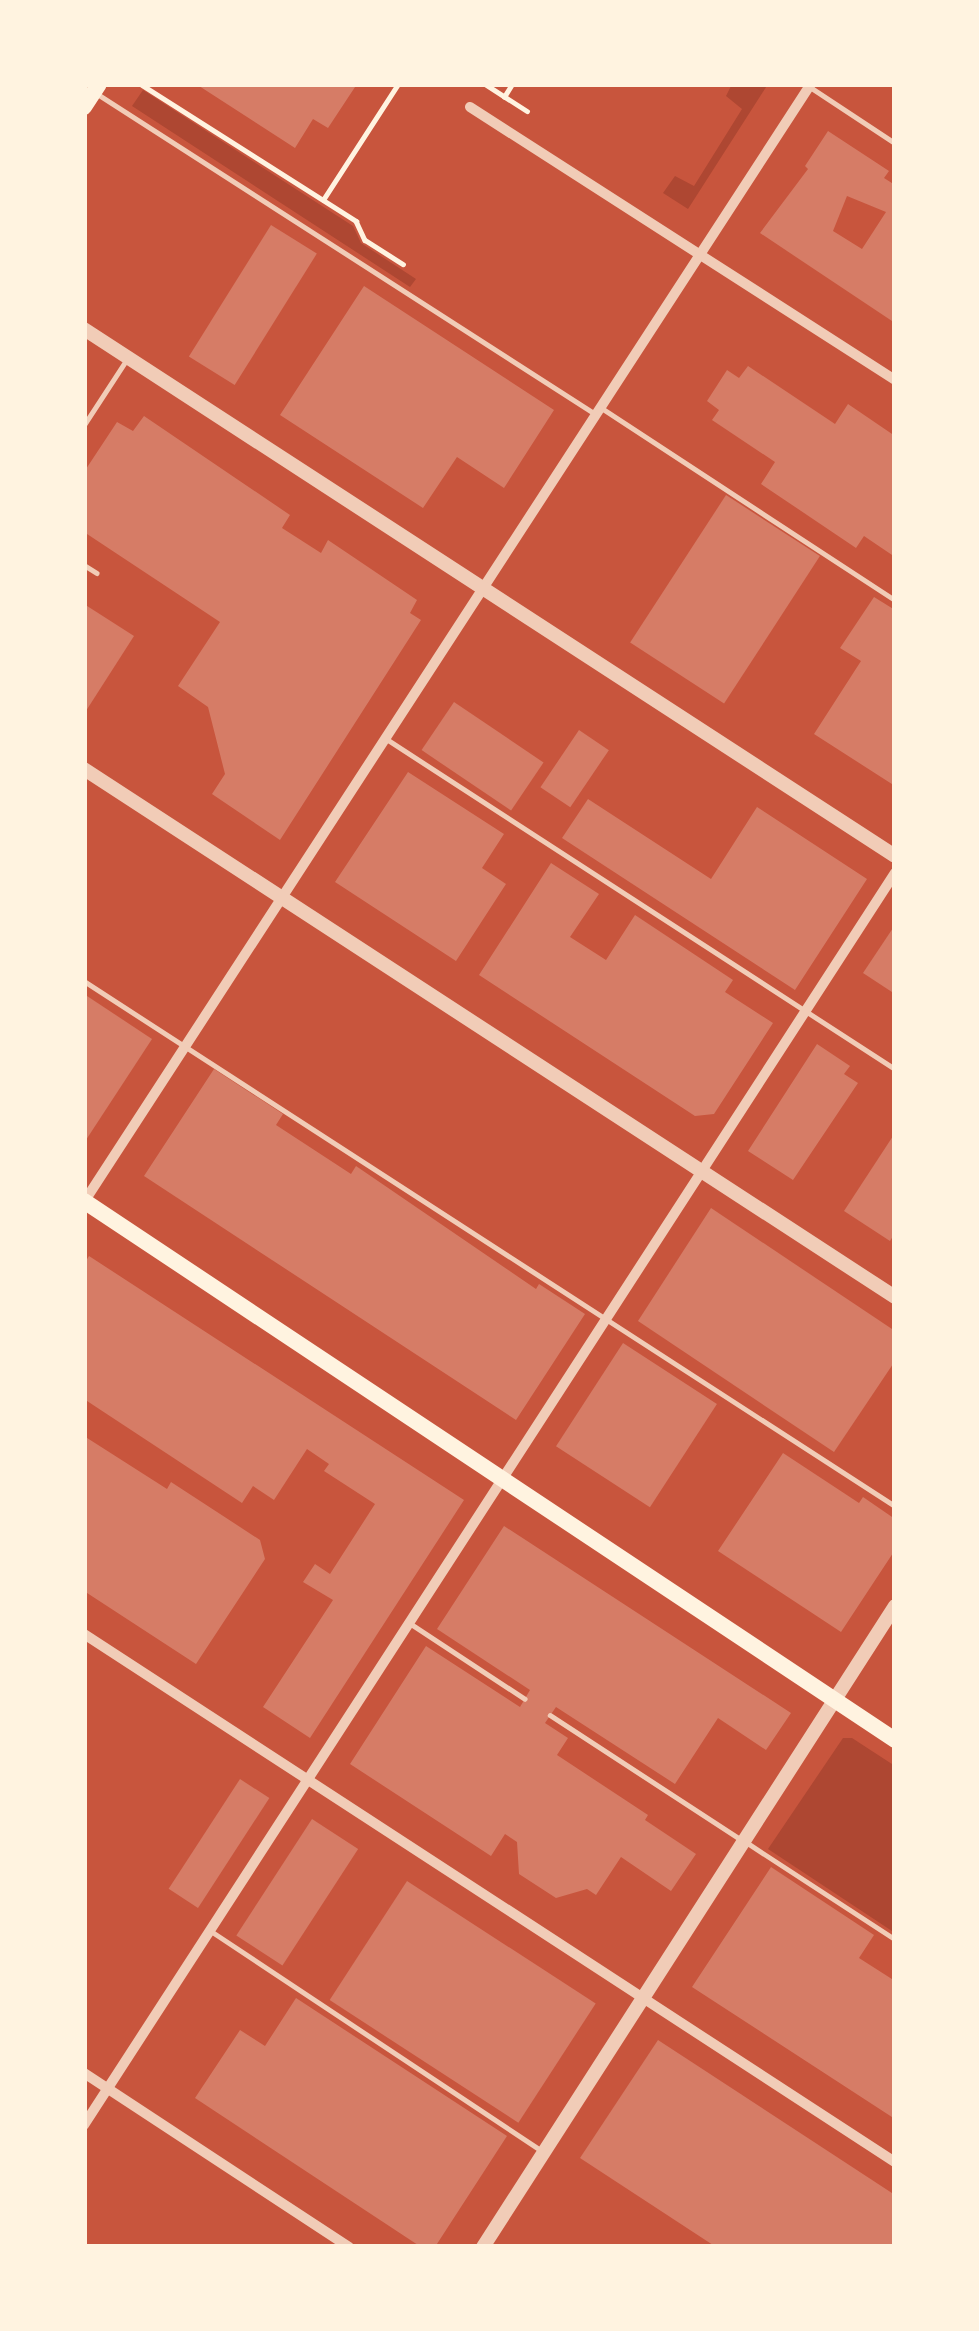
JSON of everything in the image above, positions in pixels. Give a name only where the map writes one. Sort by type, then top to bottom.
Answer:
[{"type":"main road","points":[[84,1202],[895,1740]]},
{"type":"street","points":[[84,1202],[808,85]]},
{"type":"street","points":[[470,107],[895,380]]},
{"type":"street","points":[[84,329],[895,856]]},
{"type":"street","points":[[84,769],[895,1297]]},
{"type":"street","points":[[84,2125],[895,873]]},
{"type":"street","points":[[483,2247],[895,1606]]},
{"type":"street","points":[[84,1634],[895,2162]]},
{"type":"street","points":[[84,2073],[349,2247]]},
{"type":"lane","points":[[808,85],[895,142]]},
{"type":"lane","points":[[90,92],[895,600]]},
{"type":"lane","points":[[84,425],[128,357]]},
{"type":"lane","points":[[84,565],[97,573]]},
{"type":"lane","points":[[385,738],[895,1070]]},
{"type":"lane","points":[[84,981],[895,1506]]},
{"type":"lane","points":[[411,1624],[525,1699]]},
{"type":"lane","points":[[550,1715],[895,1939]]},
{"type":"lane","points":[[211,1931],[544,2152]]},
{"type":"path","points":[[323,200],[398,84]]},
{"type":"path","points":[[484,84],[527,112]]},
{"type":"path","points":[[504,97],[512,84]]},
{"type":"path","points":[[142,85],[356,221],[365,240],[403,264]]},
{"type":"shaded area","points":[[732,84],[768,84],[688,209],[663,193],[675,176],[694,186],[742,109],[726,96]]},
{"type":"shaded area","points":[[143,90],[353,226],[361,243],[416,279],[410,287],[132,106]]},
{"type":"shaded area","points":[[843,1738],[852,1738],[895,1766],[895,1933],[768,1849]]},
{"type":"building","points":[[196,84],[357,84],[328,128],[313,119],[295,148]]},
{"type":"building","points":[[828,131],[889,171],[884,178],[895,185],[895,323],[760,233],[808,169],[805,166]],"holes":[[[847,196],[886,212],[862,249],[833,231]]]},
{"type":"building","points":[[271,225],[317,254],[235,385],[189,356]]},
{"type":"building","points":[[364,286],[554,410],[504,488],[457,457],[423,508],[280,415]]},
{"type":"building","points":[[748,366],[835,424],[848,404],[895,436],[895,557],[864,536],[856,548],[761,484],[775,462],[712,420],[719,410],[707,401],[727,370],[739,378]]},
{"type":"building","points":[[144,416],[290,515],[282,528],[321,553],[328,540],[417,600],[410,613],[421,620],[280,840],[212,794],[225,774],[208,707],[178,686],[220,622],[84,532],[84,472],[117,422],[133,431]]},
{"type":"building","points":[[726,495],[820,556],[724,704],[630,643]]},
{"type":"building","points":[[874,597],[895,610],[895,786],[814,734],[861,661],[840,648]]},
{"type":"building","points":[[84,604],[134,636],[84,714]]},
{"type":"building","points":[[454,702],[544,762],[511,810],[422,750]]},
{"type":"building","points":[[579,730],[609,750],[570,807],[540,787]]},
{"type":"building","points":[[408,772],[504,834],[482,868],[506,884],[456,961],[335,882]]},
{"type":"building","points":[[588,799],[711,879],[757,807],[867,879],[795,990],[562,838]]},
{"type":"building","points":[[551,863],[599,894],[570,937],[606,960],[635,915],[733,980],[725,992],[773,1023],[714,1114],[695,1116],[479,975]]},
{"type":"building","points":[[895,925],[895,994],[863,973]]},
{"type":"building","points":[[84,994],[152,1039],[84,1143]]},
{"type":"building","points":[[817,1044],[850,1066],[844,1074],[858,1083],[793,1180],[748,1151]]},
{"type":"building","points":[[214,1069],[283,1114],[276,1125],[351,1174],[356,1166],[536,1289],[539,1284],[585,1314],[516,1420],[144,1176]]},
{"type":"building","points":[[895,1133],[895,1233],[890,1241],[844,1211]]},
{"type":"building","points":[[711,1208],[895,1331],[895,1361],[834,1452],[638,1321]]},
{"type":"building","points":[[89,1256],[464,1500],[310,1738],[263,1707],[333,1600],[303,1582],[315,1564],[330,1574],[375,1504],[324,1471],[329,1464],[307,1449],[274,1500],[253,1486],[242,1503],[84,1399],[84,1264]]},
{"type":"building","points":[[623,1343],[717,1404],[650,1507],[556,1446]]},
{"type":"building","points":[[84,1436],[167,1489],[171,1482],[260,1540],[265,1559],[196,1664],[84,1591]]},
{"type":"building","points":[[783,1453],[859,1503],[863,1497],[895,1519],[895,1550],[841,1632],[718,1551]]},
{"type":"building","points":[[504,1526],[791,1713],[766,1750],[718,1718],[675,1784],[556,1707],[545,1723],[568,1738],[557,1755],[648,1815],[645,1820],[696,1854],[671,1891],[621,1857],[596,1895],[587,1889],[556,1898],[519,1874],[517,1842],[505,1834],[491,1856],[350,1764],[426,1646],[520,1707],[530,1690],[437,1629]]},
{"type":"building","points":[[240,1779],[269,1798],[198,1908],[169,1889]]},
{"type":"building","points":[[312,1819],[358,1849],[282,1966],[236,1936]]},
{"type":"building","points":[[771,1867],[874,1935],[859,1958],[895,1981],[895,2119],[692,1987]]},
{"type":"building","points":[[407,1881],[596,2004],[518,2123],[330,2000]]},
{"type":"building","points":[[296,1998],[507,2136],[435,2247],[421,2247],[195,2098],[240,2030],[265,2046]]},
{"type":"building","points":[[658,2040],[895,2195],[895,2247],[716,2247],[580,2158]]}]
